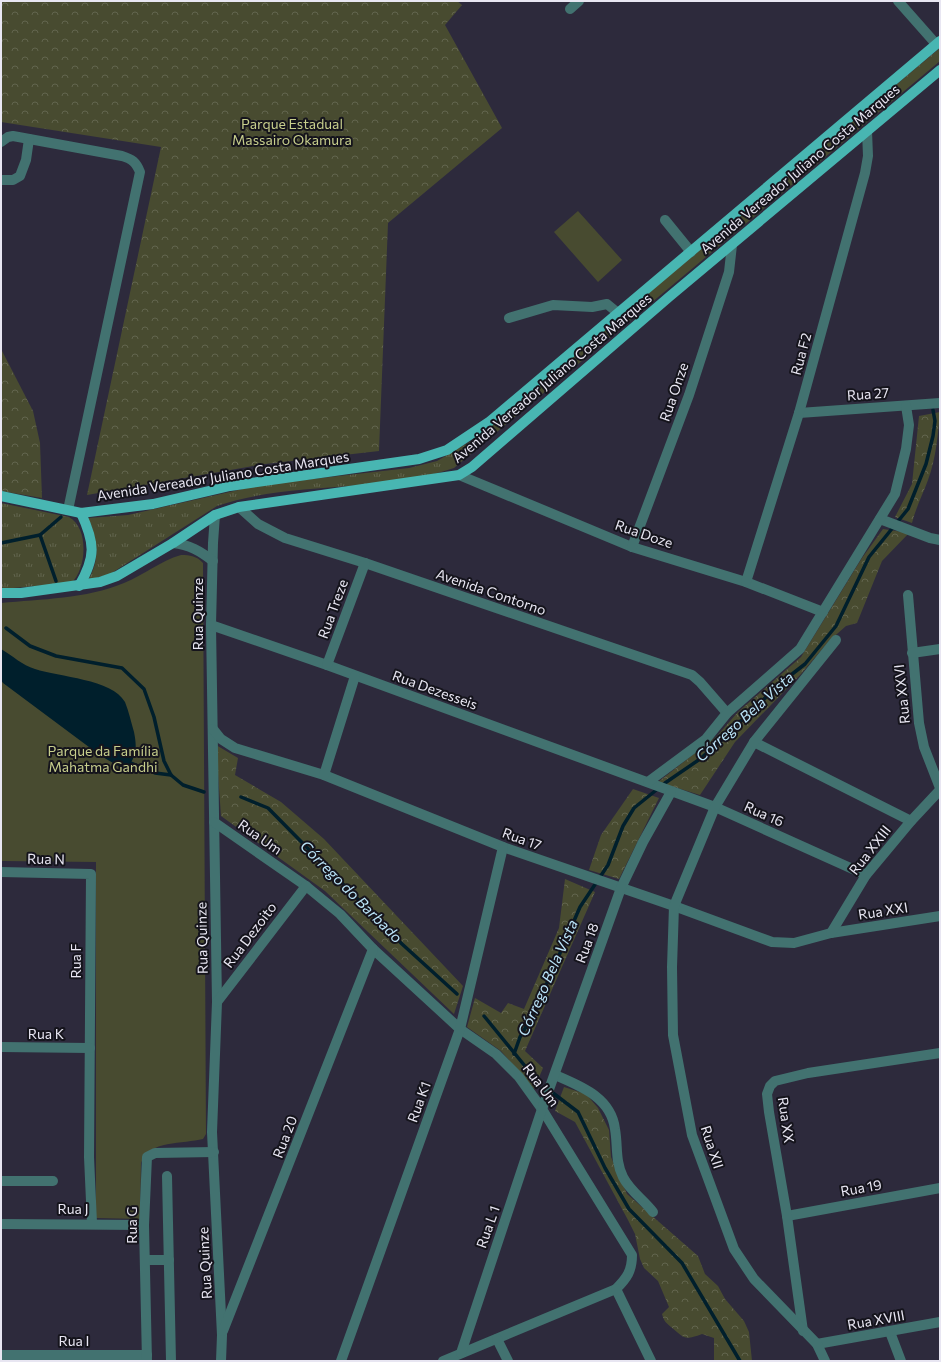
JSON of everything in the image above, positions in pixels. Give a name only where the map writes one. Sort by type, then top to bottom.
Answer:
[{"type":"main road","name":"Avenida Vereador Juliano Costa Marques","points":[[80,513],[153,504],[230,486],[419,459],[448,450],[489,422],[938,42]]},
{"type":"main road","name":"Avenida Vereador Juliano Costa Marques","points":[[1,592],[21,593],[79,586],[100,582],[117,576],[173,543],[215,515],[239,507],[459,475],[472,467],[940,70]]},
{"type":"main road","points":[[1,496],[80,513],[90,534],[93,552],[89,569],[79,586]]},
{"type":"street","points":[[570,9],[579,1]]},
{"type":"street","points":[[898,1],[938,42]]},
{"type":"street","name":"Rua F2","points":[[746,582],[799,413],[865,173],[868,156],[867,131]]},
{"type":"street","points":[[1,142],[8,137],[13,136],[130,158],[135,162],[140,172],[68,510]]},
{"type":"street","points":[[1,180],[13,180],[20,176],[26,160],[29,139]]},
{"type":"street","points":[[665,220],[691,252]]},
{"type":"street","name":"Rua Onze","points":[[632,547],[689,395],[716,314],[729,272],[732,245]]},
{"type":"street","points":[[509,318],[553,305],[592,307],[607,304],[618,313]]},
{"type":"street","name":"Rua 27","points":[[799,413],[940,403]]},
{"type":"street","points":[[650,783],[706,739],[727,713],[800,648],[884,520],[895,494],[906,449],[909,426],[906,406]]},
{"type":"street","name":"Rua Doze","points":[[459,475],[632,547],[746,582],[823,612]]},
{"type":"street","name":"Avenida Contorno","points":[[239,507],[258,524],[285,538],[365,563],[692,675],[727,713]]},
{"type":"street","name":"Rua Quinze","points":[[215,515],[212,625],[217,1002],[212,1132],[222,1335],[221,1361]]},
{"type":"street","points":[[884,520],[930,538],[940,540]]},
{"type":"street","points":[[173,543],[188,545],[213,561]]},
{"type":"street","name":"Rua Treze","points":[[327,665],[365,563]]},
{"type":"street","name":"Rua XXVI","points":[[908,595],[919,723],[924,747],[940,789]]},
{"type":"street","name":"Rua Dezesseis","points":[[212,625],[327,665],[650,783]]},
{"type":"street","points":[[674,906],[715,807],[754,742],[836,640]]},
{"type":"street","points":[[912,653],[940,649]]},
{"type":"street","points":[[324,775],[354,676]]},
{"type":"street","name":"Rua 17","points":[[213,728],[221,739],[235,748],[324,775],[503,847],[674,906],[772,942],[794,943],[831,933]]},
{"type":"street","points":[[754,742],[911,821]]},
{"type":"street","name":"Rua 16","points":[[650,783],[715,807],[866,875]]},
{"type":"street","name":"Rua XXIII","points":[[831,933],[866,875],[940,789]]},
{"type":"street","name":"Rua 18","points":[[542,1109],[621,888],[670,791]]},
{"type":"street","name":"Rua Um","points":[[214,822],[306,886],[340,914],[373,949],[460,1029],[496,1054],[519,1076],[542,1109],[632,1255],[632,1265],[628,1277],[616,1290],[443,1361]]},
{"type":"street","name":"Rua K1","points":[[341,1361],[460,1029],[503,847]]},
{"type":"street","name":"Rua N","points":[[1,872],[90,874]]},
{"type":"street","name":"Rua F","points":[[90,874],[89,1157],[92,1223]]},
{"type":"street","name":"Rua Dezoito","points":[[217,1002],[306,886]]},
{"type":"street","name":"Rua XII","points":[[674,906],[672,967],[673,1035],[692,1135],[734,1249],[754,1279],[817,1344],[825,1361]]},
{"type":"street","name":"Rua XXI","points":[[831,933],[940,916]]},
{"type":"street","name":"Rua 20","points":[[222,1335],[373,949]]},
{"type":"street","name":"Rua K","points":[[1,1048],[90,1048]]},
{"type":"street","name":"Rua XX","points":[[803,1331],[788,1216],[769,1112],[767,1094],[770,1086],[775,1081],[808,1074],[940,1053]]},
{"type":"street","points":[[555,1075],[588,1089],[610,1111],[615,1128],[616,1154],[623,1177],[653,1212]]},
{"type":"street","name":"Rua L 1","points":[[461,1353],[542,1109]]},
{"type":"street","name":"Rua G","points":[[147,1358],[146,1260],[144,1225],[147,1157],[155,1153],[214,1152]]},
{"type":"street","points":[[167,1176],[171,1361]]},
{"type":"street","points":[[1,1181],[53,1181]]},
{"type":"street","name":"Rua 19","points":[[788,1216],[940,1188]]},
{"type":"street","name":"Rua J","points":[[1,1224],[92,1223],[144,1225]]},
{"type":"street","points":[[146,1260],[169,1260]]},
{"type":"street","points":[[616,1290],[651,1361]]},
{"type":"street","name":"Rua XVIII","points":[[817,1344],[940,1322]]},
{"type":"street","points":[[890,1332],[901,1361]]},
{"type":"street","points":[[497,1339],[508,1361]]},
{"type":"street","name":"Rua I","points":[[1,1355],[147,1358]]},
{"type":"green space","name":"Parque Estadual Massairo Okamura","points":[[1,1],[457,1],[462,5],[445,25],[502,128],[388,223],[379,451],[265,464],[87,495],[161,147],[1,122]]},
{"type":"green space","points":[[940,48],[940,61],[454,468],[425,476],[396,481],[275,493],[246,498],[217,506],[110,574],[88,580],[95,564],[96,549],[94,534],[88,518],[128,515],[260,485],[409,468],[437,461],[473,440]]},
{"type":"green space","points":[[578,211],[622,260],[598,282],[554,232]]},
{"type":"green space","points":[[1,349],[33,411],[40,443],[42,498],[1,491]]},
{"type":"green space","points":[[940,412],[933,464],[912,523],[895,517],[912,484],[919,416]]},
{"type":"green space","points":[[1,503],[69,517],[75,522],[83,539],[84,549],[80,568],[76,577],[71,583],[1,589]]},
{"type":"green space","points":[[883,529],[909,533],[882,561],[857,623],[846,626],[829,641],[801,674],[735,742],[700,795],[658,782],[717,736],[738,712],[801,657],[862,558]]},
{"type":"green space","name":"Parque da Família Mahatma Gandhi","points":[[181,555],[193,556],[203,563],[206,1134],[203,1139],[168,1144],[159,1147],[151,1150],[145,1156],[141,1163],[140,1219],[96,1218],[96,862],[1,861],[1,603],[63,598],[109,588],[124,583],[166,561]]},
{"type":"green space","points":[[216,745],[238,758],[235,775],[281,802],[324,839],[463,986],[454,1014],[325,891],[221,816]]},
{"type":"green space","points":[[633,789],[659,798],[619,879],[589,870],[601,835]]},
{"type":"green space","points":[[565,879],[595,892],[525,1051],[543,1068],[534,1089],[501,1051],[467,1027],[475,998],[501,1013],[508,1003],[524,1009],[559,928]]},
{"type":"green space","points":[[564,1087],[586,1094],[598,1108],[609,1130],[611,1157],[627,1194],[698,1256],[705,1274],[718,1286],[725,1299],[744,1321],[749,1332],[752,1361],[714,1361],[714,1338],[702,1334],[688,1338],[685,1337],[679,1334],[665,1321],[662,1314],[669,1307],[658,1281],[644,1268],[640,1259],[635,1234],[628,1220],[575,1122],[555,1111]]},
{"type":"water","points":[[1,649],[30,667],[45,672],[84,680],[109,688],[118,694],[125,702],[136,742],[134,756],[130,765],[126,769],[101,756],[3,683],[1,680]]},
{"type":"waterway","name":"Córrego Bela Vista","points":[[514,1054],[520,1037],[534,1013],[580,907],[608,865],[623,826],[634,808],[665,783],[700,759],[724,738],[735,724],[748,717],[773,689],[805,664],[836,626],[869,557],[908,509],[926,464],[935,421],[933,410]]},
{"type":"waterway","points":[[56,581],[40,535],[61,517]]},
{"type":"waterway","points":[[1,543],[40,535]]},
{"type":"waterway","name":"Córrego do Barbado","points":[[6,628],[30,646],[56,656],[122,668],[144,689],[154,717],[164,761],[171,775],[183,785],[204,792]]},
{"type":"waterway","points":[[131,763],[155,773],[171,775]]},
{"type":"waterway","name":"Córrego do Barbado","points":[[241,797],[268,808],[402,944],[457,994]]},
{"type":"waterway","name":"Córrego do Barbado","points":[[484,1016],[538,1082]]},
{"type":"waterway","name":"Córrego do Barbado","points":[[553,1093],[578,1112],[605,1168],[629,1209],[682,1263],[740,1361]]}]
